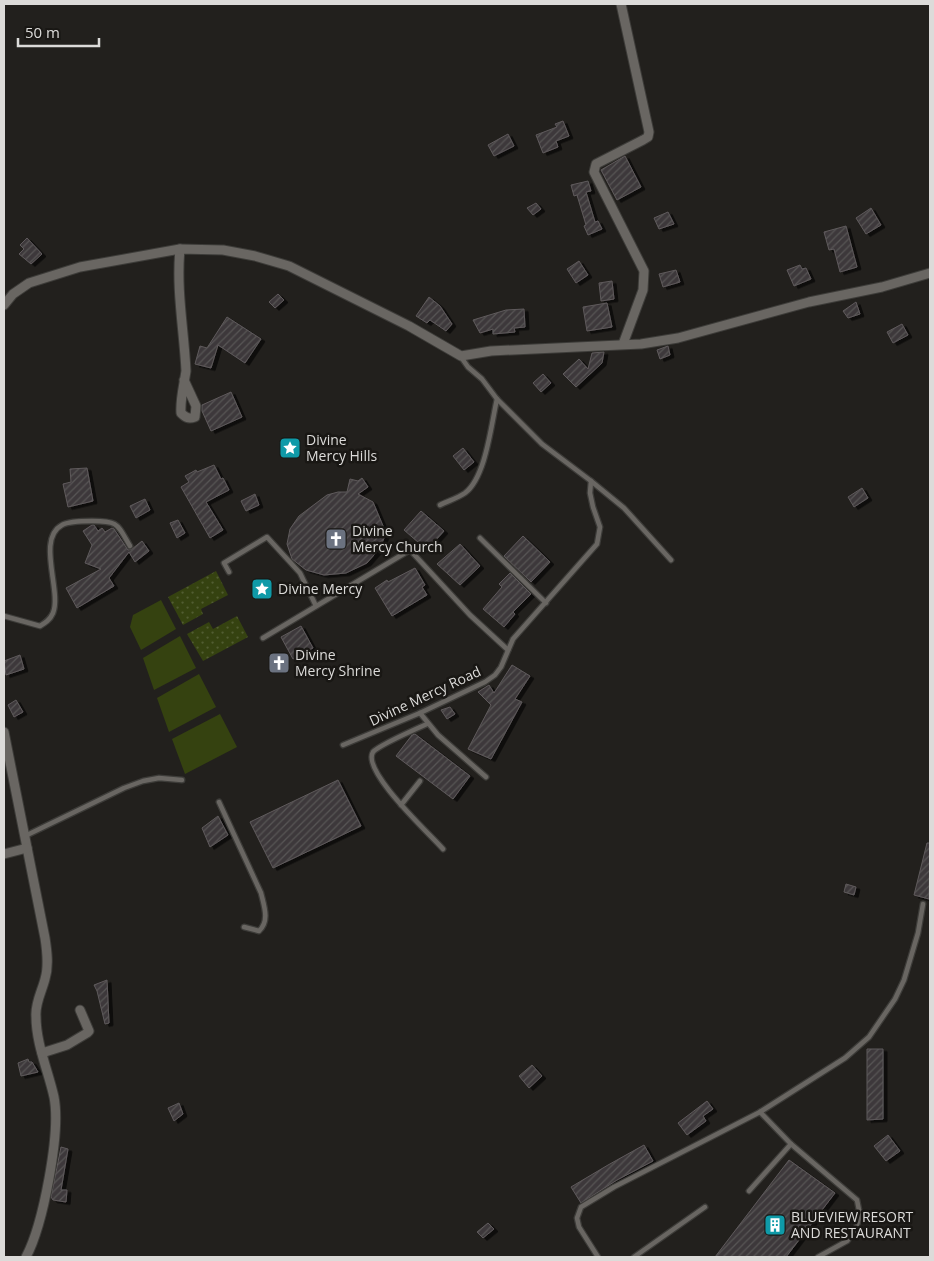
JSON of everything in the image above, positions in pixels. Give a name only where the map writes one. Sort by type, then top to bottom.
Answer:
[{"type":"street","points":[[621,4],[649,132],[648,137],[596,164],[594,172],[644,272],[643,290],[623,344]]},
{"type":"street","points":[[4,305],[21,288],[49,276],[99,263],[180,249],[223,250],[255,256],[288,266],[409,326],[461,356],[491,351],[641,344],[678,338],[809,302],[882,287],[930,273]]},
{"type":"street","points":[[180,249],[178,269],[185,354],[184,380]]},
{"type":"street","points":[[4,732],[8,778],[25,836],[48,957],[46,977],[35,1013],[36,1033],[54,1099],[54,1143],[43,1206],[30,1250],[26,1257]]},
{"type":"street","points":[[4,854],[27,848]]},
{"type":"street","points":[[42,1053],[67,1045],[89,1031],[80,1010]]},
{"type":"lane","points":[[461,356],[468,367],[482,379],[497,399],[542,444],[624,508],[671,560]]},
{"type":"lane","points":[[440,505],[464,494],[475,483],[484,460],[497,399]]},
{"type":"lane","name":"Divine Mercy Road","points":[[343,744],[420,713],[485,682],[495,675],[501,667],[513,639],[589,555],[600,538],[600,527],[590,493],[591,481]]},
{"type":"lane","points":[[4,616],[40,626],[48,621],[53,614],[56,603],[50,556],[51,541],[54,531],[63,524],[88,521],[117,524],[130,546]]},
{"type":"lane","points":[[229,572],[224,564],[267,537],[300,573],[316,606]]},
{"type":"lane","points":[[480,538],[546,603]]},
{"type":"lane","points":[[263,638],[410,550],[470,615],[508,650]]},
{"type":"lane","points":[[420,713],[427,724],[486,777]]},
{"type":"lane","points":[[427,724],[400,736],[373,752],[372,764],[392,795],[444,849]]},
{"type":"lane","points":[[25,836],[143,781],[159,778],[182,780]]},
{"type":"lane","points":[[401,804],[420,781]]},
{"type":"lane","points":[[219,802],[261,893],[265,907],[266,915],[263,927],[259,930],[244,927]]},
{"type":"lane","points":[[598,1257],[579,1227],[577,1218],[581,1207],[614,1187],[760,1112],[846,1058],[870,1037],[895,999],[904,980],[918,933],[923,904]]},
{"type":"lane","points":[[760,1112],[791,1144],[857,1200],[860,1215],[855,1231],[846,1241],[818,1257]]},
{"type":"lane","points":[[749,1192],[791,1144]]},
{"type":"lane","points":[[634,1257],[705,1207]]},
{"type":"green space","points":[[216,571],[228,595],[201,609],[203,614],[183,625],[168,597]]},
{"type":"green space","points":[[161,600],[176,629],[141,650],[130,627],[133,615]]},
{"type":"green space","points":[[237,616],[248,637],[203,661],[187,634],[209,622],[213,629]]},
{"type":"green space","points":[[180,636],[196,668],[154,690],[143,658]]},
{"type":"green space","points":[[199,674],[216,707],[169,732],[157,698]]},
{"type":"green space","points":[[220,714],[237,747],[185,774],[172,739]]},
{"type":"building","points":[[563,121],[569,136],[556,141],[558,147],[543,153],[536,135],[557,127],[555,124]]},
{"type":"building","points":[[508,134],[514,146],[494,156],[488,145]]},
{"type":"building","points":[[625,156],[641,187],[617,200],[601,170]]},
{"type":"building","points":[[588,181],[591,191],[586,192],[595,222],[598,221],[602,229],[588,235],[577,195],[574,196],[571,185]]},
{"type":"building","points":[[536,203],[541,209],[533,215],[527,208]]},
{"type":"building","points":[[871,208],[881,225],[866,234],[856,218]]},
{"type":"building","points":[[668,212],[674,224],[659,229],[654,218]]},
{"type":"building","points":[[846,226],[857,267],[840,272],[834,249],[829,250],[824,232]]},
{"type":"building","points":[[27,238],[42,254],[31,264],[19,254],[24,249],[20,245]]},
{"type":"building","points":[[579,261],[588,275],[576,283],[567,269]]},
{"type":"building","points":[[800,265],[802,269],[806,268],[811,279],[794,286],[787,270]]},
{"type":"building","points":[[676,270],[680,282],[663,287],[659,274]]},
{"type":"building","points":[[612,281],[614,299],[601,301],[599,283]]},
{"type":"building","points":[[278,294],[284,300],[275,308],[269,302]]},
{"type":"building","points":[[429,297],[440,306],[452,324],[446,331],[430,320],[427,323],[416,316]]},
{"type":"building","points":[[856,302],[860,314],[848,318],[843,311]]},
{"type":"building","points":[[607,303],[612,327],[587,331],[583,307]]},
{"type":"building","points":[[524,309],[525,327],[514,328],[515,332],[493,334],[493,329],[480,333],[473,320],[506,310]]},
{"type":"building","points":[[227,317],[261,339],[245,363],[218,345],[211,368],[195,364],[200,346],[207,348]]},
{"type":"building","points":[[902,324],[908,335],[893,343],[887,332]]},
{"type":"building","points":[[668,346],[670,355],[660,359],[657,350]]},
{"type":"building","points":[[604,352],[602,363],[576,387],[563,374],[579,359],[588,369],[592,353]]},
{"type":"building","points":[[543,374],[551,383],[541,392],[533,383]]},
{"type":"building","points":[[231,392],[242,417],[211,431],[202,411],[202,405]]},
{"type":"building","points":[[463,448],[474,462],[464,470],[453,456]]},
{"type":"building","points":[[214,465],[229,490],[206,502],[223,530],[210,538],[181,487],[189,482],[185,476],[196,470],[197,472]]},
{"type":"building","points":[[87,468],[93,501],[68,507],[63,484],[71,482],[70,469]]},
{"type":"building","name":"Divine Mercy Church","points":[[362,478],[368,487],[358,494],[373,502],[386,533],[380,548],[367,563],[346,573],[324,575],[306,570],[292,559],[287,544],[290,529],[299,516],[327,495],[347,492],[350,479],[358,481]]},
{"type":"building","points":[[862,488],[868,498],[854,507],[848,497]]},
{"type":"building","points":[[255,494],[259,505],[246,511],[241,501]]},
{"type":"building","points":[[145,499],[150,510],[136,518],[130,506]]},
{"type":"building","points":[[421,511],[444,531],[427,550],[404,530]]},
{"type":"building","points":[[178,520],[185,533],[177,538],[170,523]]},
{"type":"building","points":[[92,525],[98,531],[102,528],[105,532],[112,528],[114,529],[128,550],[142,541],[149,551],[135,562],[129,552],[109,578],[114,586],[77,608],[66,588],[101,569],[85,563],[92,545],[83,531]]},
{"type":"building","points":[[523,536],[550,562],[531,582],[504,556]]},
{"type":"building","points":[[460,544],[480,566],[460,585],[437,564]]},
{"type":"building","points":[[415,568],[425,585],[422,587],[427,595],[392,616],[375,588],[387,580],[388,582]]},
{"type":"building","points":[[510,573],[531,594],[513,612],[515,614],[504,627],[483,609],[502,587],[499,584]]},
{"type":"building","points":[[301,626],[313,648],[293,659],[281,637]]},
{"type":"building","points":[[20,655],[24,669],[6,675],[4,661]]},
{"type":"building","points":[[512,665],[530,676],[515,699],[522,702],[491,759],[468,749],[491,705],[478,692],[489,685],[494,693]]},
{"type":"building","points":[[16,700],[23,712],[14,717],[8,705]]},
{"type":"building","points":[[450,707],[455,714],[447,719],[441,710]]},
{"type":"building","points":[[415,734],[470,776],[453,799],[396,756],[412,735]]},
{"type":"building","points":[[338,780],[361,826],[273,868],[250,822]]},
{"type":"building","points":[[218,816],[228,835],[210,847],[202,828]]},
{"type":"building","points":[[927,843],[930,843],[929,899],[914,895]]},
{"type":"building","points":[[846,884],[856,887],[854,895],[844,892]]},
{"type":"building","points":[[107,980],[109,1023],[105,1024],[94,985]]},
{"type":"building","points":[[867,1049],[883,1049],[883,1119],[867,1120]]},
{"type":"building","points":[[28,1059],[38,1072],[21,1076],[18,1063]]},
{"type":"building","points":[[532,1065],[542,1076],[529,1088],[519,1076]]},
{"type":"building","points":[[707,1101],[713,1109],[703,1116],[706,1121],[687,1135],[678,1123]]},
{"type":"building","points":[[179,1103],[183,1114],[174,1121],[168,1108]]},
{"type":"building","points":[[888,1135],[900,1151],[886,1161],[874,1146]]},
{"type":"building","points":[[644,1145],[653,1161],[617,1180],[581,1203],[571,1187]]},
{"type":"building","points":[[61,1147],[68,1149],[61,1190],[67,1190],[66,1202],[53,1200],[51,1197]]},
{"type":"building","name":"BLUEVIEW RESORT AND RESTAURANT","points":[[789,1160],[835,1193],[786,1257],[715,1257]]},
{"type":"building","points":[[488,1223],[494,1229],[483,1238],[477,1232]]},
{"type":"place","name":"Divine Mercy Hills","points":[[290,448]]},
{"type":"place","name":"Divine Mercy Church","points":[[336,539]]},
{"type":"place","name":"Divine Mercy","points":[[262,589]]},
{"type":"place","name":"Divine Mercy Shrine","points":[[279,663]]},
{"type":"place","name":"BLUEVIEW RESORT AND RESTAURANT","points":[[775,1225]]}]
